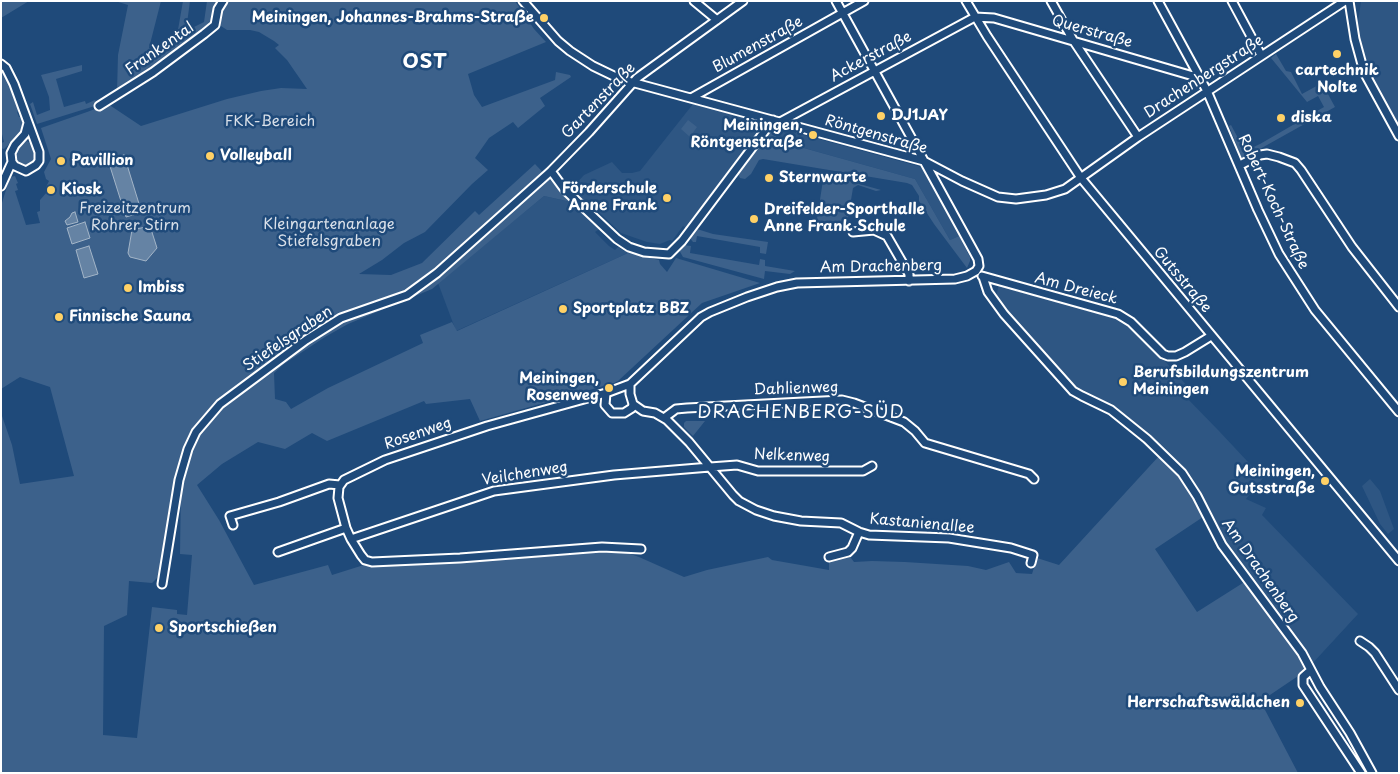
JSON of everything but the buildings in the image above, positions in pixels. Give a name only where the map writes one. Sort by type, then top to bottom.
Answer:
[{"type":"street","name":"Frankental","points":[[99,106],[153,72],[215,25],[218,9],[223,1]]},
{"type":"street","name":"Röntgenstraße","points":[[523,1],[570,52],[581,60],[620,79],[924,161],[998,197],[1016,199],[1052,194],[1065,189],[1081,178]]},
{"type":"street","points":[[694,1],[717,20]]},
{"type":"street","name":"Gartenstraße","points":[[551,171],[589,132],[633,81],[743,1]]},
{"type":"street","name":"Am Dreieck","points":[[836,1],[978,259],[977,267],[983,277],[1118,314],[1131,322],[1163,354],[1168,356],[1176,356],[1191,350],[1211,336]]},
{"type":"street","name":"Blumenstraße","points":[[691,98],[864,1]]},
{"type":"street","name":"Gutsstraße","points":[[966,1],[1081,178],[1399,562]]},
{"type":"street","points":[[1051,1],[1073,40],[1138,137]]},
{"type":"street","name":"Robert-Koch-Straße","points":[[1158,1],[1207,91],[1279,254],[1314,310],[1399,412]]},
{"type":"street","points":[[1232,1],[1261,55]]},
{"type":"street","name":"Drachenbergstraße","points":[[1081,178],[1138,137],[1344,1]]},
{"type":"street","points":[[1349,1],[1364,72],[1399,136]]},
{"type":"street","name":"Querstraße","points":[[975,17],[994,18],[1200,78]]},
{"type":"street","name":"Ackerstraße","points":[[777,121],[876,71],[975,17]]},
{"type":"street","points":[[1,64],[6,68],[14,84],[39,152],[39,161],[26,171],[17,168],[12,162],[10,154],[25,134],[28,123]]},
{"type":"street","points":[[551,171],[565,190],[617,239],[629,247],[644,252],[669,254],[682,241],[777,121]]},
{"type":"street","points":[[1240,165],[1260,155],[1267,154],[1295,163],[1352,247],[1399,307]]},
{"type":"street","points":[[1,186],[12,162]]},
{"type":"street","name":"Stiefelsgraben","points":[[162,584],[179,480],[188,449],[196,432],[220,404],[299,345],[341,318],[406,295],[460,253],[551,171]]},
{"type":"street","points":[[853,232],[879,231],[887,236],[909,274],[909,281]]},
{"type":"street","name":"Am Drachenberg","points":[[630,384],[701,317],[747,297],[777,287],[797,283],[955,279],[968,276],[977,267]]},
{"type":"street","name":"Am Drachenberg","points":[[983,277],[988,292],[1004,314],[1073,390],[1111,410],[1147,439],[1182,473],[1197,496],[1222,545],[1302,653],[1320,687],[1350,733],[1372,773]]},
{"type":"street","points":[[606,393],[606,405],[612,413],[624,413],[632,408],[633,404],[630,384]]},
{"type":"street","name":"Rosenweg","points":[[233,525],[230,516],[279,502],[328,484],[340,485],[347,478],[398,455],[486,426],[606,393],[630,384]]},
{"type":"street","name":"Dahlienweg","points":[[664,418],[676,409],[842,400],[904,422],[925,443],[1029,474],[1034,478]]},
{"type":"street","name":"Kastanienallee","points":[[633,404],[643,411],[655,413],[676,427],[739,501],[756,510],[774,516],[802,521],[841,524],[869,534],[949,538],[1011,548],[1033,555],[1031,563]]},
{"type":"street","name":"Nelkenweg","points":[[710,467],[737,465],[758,472],[863,471],[872,466]]},
{"type":"street","name":"Veilchenweg","points":[[351,538],[494,491],[614,475],[710,467]]},
{"type":"street","points":[[340,485],[338,498],[346,528],[361,556],[365,560],[372,562],[460,558],[602,547],[641,549]]},
{"type":"street","points":[[278,552],[346,528]]},
{"type":"street","name":"Kastanienallee","points":[[829,557],[848,552],[852,548],[859,532]]},
{"type":"street","points":[[1360,641],[1375,653],[1399,690]]},
{"type":"street","points":[[1311,670],[1302,677],[1303,685],[1361,773]]},
{"type":"shaded area","points":[[1361,1],[1399,1],[1399,124],[1381,94],[1367,65],[1360,43],[1358,23]]},
{"type":"shaded area","points":[[693,104],[757,121],[760,124],[760,129],[703,210],[687,229],[683,226],[672,241],[660,244],[647,242],[621,233],[589,203],[586,206],[572,188],[584,175],[612,162],[622,173],[640,171]]},
{"type":"shaded area","points":[[778,128],[922,168],[959,236],[950,240],[915,179],[775,140]]},
{"type":"shaded area","points":[[124,155],[143,212],[126,217],[108,160]]},
{"type":"shaded area","points":[[544,196],[571,202],[601,228],[595,232],[609,246],[615,250],[618,247],[628,253],[456,331],[438,283]]},
{"type":"shaded area","points":[[75,212],[78,222],[67,225],[65,221]]},
{"type":"shaded area","points":[[85,222],[90,238],[72,244],[67,228]]},
{"type":"shaded area","points":[[150,226],[157,248],[146,261],[130,257],[128,253],[132,230]]},
{"type":"shaded area","points":[[89,246],[98,274],[84,278],[76,250]]},
{"type":"shaded area","points":[[999,284],[1123,320],[1164,360],[1189,388],[1183,394],[1263,478],[1246,499],[1266,508],[1262,515],[1358,614],[1311,665],[1224,543],[1199,495],[1148,437],[1074,388],[1048,361],[996,297]]},
{"type":"shaded area","points":[[1370,479],[1380,491],[1394,529],[1388,534],[1380,524],[1362,486]]},
{"type":"green space","points":[[1,1],[29,1],[1,18]]},
{"type":"green space","points":[[115,1],[161,1],[149,48],[166,52],[168,46],[175,47],[183,1],[190,1],[186,31],[204,22],[207,1],[219,1],[213,12],[211,25],[192,41],[117,92],[118,55],[128,5]]},
{"type":"green space","points":[[227,1],[515,1],[534,29],[546,42],[468,74],[474,95],[482,107],[555,80],[556,72],[570,75],[571,77],[540,98],[545,106],[518,128],[513,122],[489,138],[475,158],[488,170],[425,232],[404,243],[382,260],[359,274],[391,275],[422,263],[475,211],[479,215],[535,164],[571,202],[544,196],[432,289],[348,324],[284,364],[274,373],[275,399],[286,402],[291,409],[328,388],[423,343],[420,335],[452,322],[457,331],[628,253],[659,260],[667,272],[676,258],[760,283],[702,303],[614,383],[480,421],[470,399],[426,404],[424,401],[327,441],[312,433],[285,449],[258,442],[222,464],[197,485],[219,520],[254,585],[328,565],[332,575],[367,564],[616,549],[684,577],[768,557],[772,560],[829,570],[829,560],[848,554],[854,562],[905,562],[968,566],[986,570],[1009,562],[1016,573],[1032,574],[1037,558],[1059,565],[1159,456],[1179,475],[1195,497],[1203,517],[1155,549],[1197,612],[1246,581],[1299,654],[1307,670],[1264,699],[1264,708],[1298,773],[1,773],[1,413],[12,445],[20,484],[74,476],[50,387],[20,377],[1,389],[1,206],[9,180],[15,176],[18,190],[15,191],[26,225],[40,223],[37,212],[40,211],[40,200],[47,192],[46,187],[49,181],[46,179],[44,172],[51,159],[41,128],[95,109],[98,111],[108,104],[141,126],[227,99],[261,91],[281,88],[307,89],[287,60],[275,48],[279,45],[274,41],[259,32],[227,30],[221,26],[220,13]],"holes":[[[181,482],[180,554],[192,555],[187,615],[177,614],[177,610],[152,607],[137,738],[103,735],[104,626],[127,615],[129,581],[152,583],[157,578],[161,570]]]},
{"type":"green space","points":[[1276,54],[1286,71],[1291,72],[1302,94],[1322,83],[1335,107],[1242,159],[1229,126],[1231,125],[1245,151],[1324,107],[1318,96],[1307,102],[1271,58]]},
{"type":"green space","points":[[82,65],[82,71],[56,79],[64,107],[85,101],[86,104],[95,100],[98,105],[37,124],[30,104],[33,102],[37,115],[50,110],[49,97],[41,75]]},
{"type":"green space","points":[[1,70],[12,87],[21,110],[17,112],[19,117],[23,115],[25,121],[23,131],[4,149],[1,148],[1,143],[4,142],[1,130]]},
{"type":"green space","points":[[688,120],[697,127],[690,137],[681,129]]},
{"type":"green space","points":[[774,128],[778,128],[775,140],[915,179],[950,240],[959,236],[970,257],[967,268],[934,224],[919,201],[919,196],[912,185],[907,183],[763,159],[759,160],[751,174],[745,179],[740,178],[739,171]]},
{"type":"green space","points":[[27,141],[34,145],[36,156],[33,162],[25,165],[18,162],[16,154],[19,145]]},
{"type":"green space","points":[[824,174],[881,190],[876,191],[858,185],[853,188],[846,230],[816,225]]},
{"type":"green space","points":[[697,229],[713,234],[768,242],[766,254],[760,253],[760,247],[697,236],[696,242],[693,242],[689,237],[692,231]]},
{"type":"green space","points":[[683,245],[691,246],[690,253],[759,265],[760,259],[765,260],[765,266],[795,271],[790,274],[765,271],[764,279],[683,257],[679,250]]},
{"type":"green space","points":[[686,421],[705,421],[693,436],[684,427]]},
{"type":"place","name":"Meiningen, Johannes-Brahms-Straße","points":[[544,18]]},
{"type":"place","name":"cartechnik Nolte","points":[[1337,54]]},
{"type":"place","name":"DJ1JAY","points":[[881,116]]},
{"type":"place","name":"diska","points":[[1281,118]]},
{"type":"place","name":"Meiningen, Röntgenstraße","points":[[813,135]]},
{"type":"place","name":"Volleyball","points":[[210,156]]},
{"type":"place","name":"Pavillion","points":[[61,161]]},
{"type":"place","name":"Sternwarte","points":[[769,178]]},
{"type":"place","name":"Kiosk","points":[[51,190]]},
{"type":"place","name":"Förderschule Anne Frank","points":[[667,198]]},
{"type":"place","name":"Dreifelder-Sporthalle Anne Frank Schule","points":[[754,219]]},
{"type":"place","name":"Imbiss","points":[[128,288]]},
{"type":"place","name":"Sportplatz BBZ","points":[[563,309]]},
{"type":"place","name":"Finnische Sauna","points":[[59,317]]},
{"type":"place","name":"Berufsbildungszentrum Meiningen","points":[[1123,382]]},
{"type":"place","name":"Meiningen, Rosenweg","points":[[609,388]]},
{"type":"place","name":"Meiningen, Gutsstraße","points":[[1325,481]]},
{"type":"place","name":"Sportschießen","points":[[159,628]]},
{"type":"place","name":"Herrschaftswäldchen","points":[[1300,703]]},
{"type":"district","name":"OST","points":[[425,62]]},
{"type":"district","name":"DRACHENBERG-SÜD","points":[[801,413]]},
{"type":"park label","name":"FKK-Bereich","points":[[270,122]]},
{"type":"park label","name":"Freizeitzentrum Rohrer Stirn","points":[[135,218]]},
{"type":"park label","name":"Kleingartenanlage Stiefelsgraben","points":[[329,234]]}]
